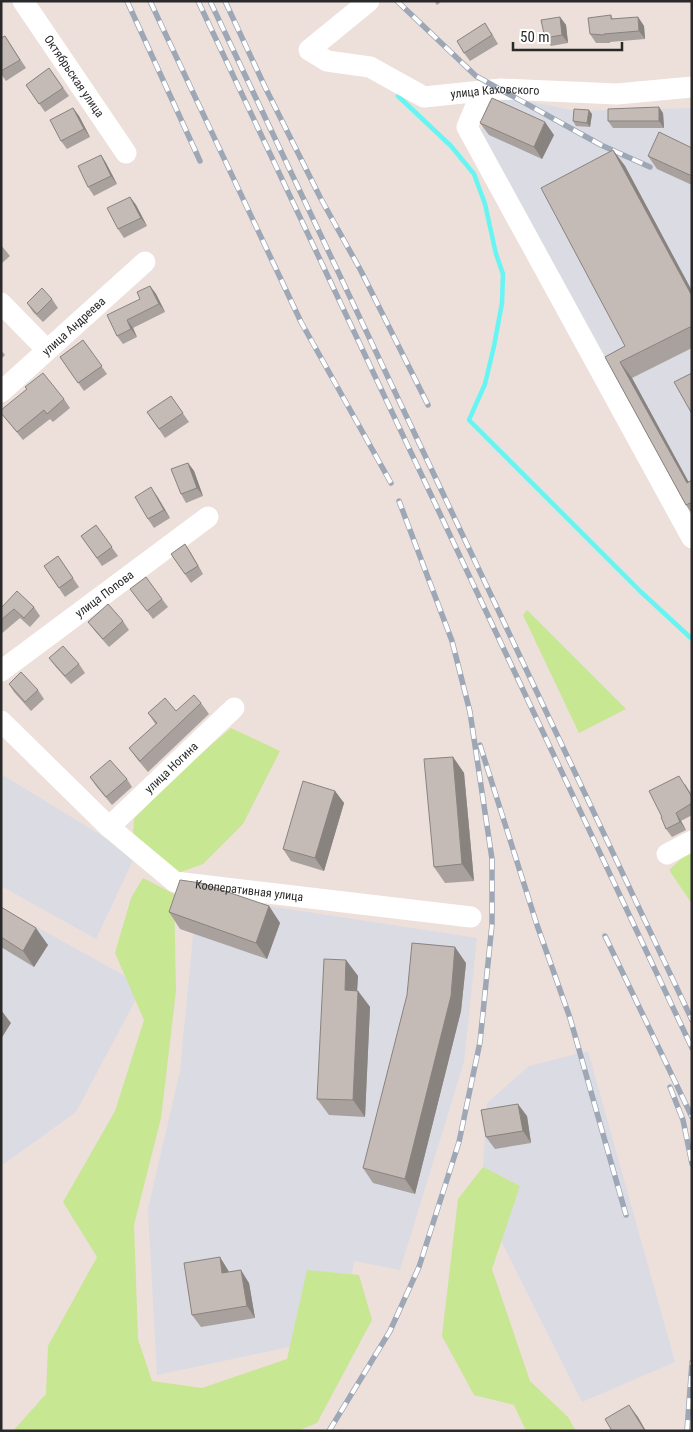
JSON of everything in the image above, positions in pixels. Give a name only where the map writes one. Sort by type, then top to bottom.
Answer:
[{"type":"street","name":"Октябрьская улица","points":[[23,1],[126,153]]},
{"type":"street","name":"улица Каховского","points":[[369,1],[309,50],[327,61],[370,67],[424,97],[501,89],[617,94],[692,87]]},
{"type":"street","points":[[482,91],[468,127],[692,538]]},
{"type":"street","name":"улица Андреева","points":[[1,392],[145,262]]},
{"type":"street","points":[[1,303],[47,350]]},
{"type":"street","name":"улица Попова","points":[[1,671],[208,517]]},
{"type":"street","name":"улица Ногина","points":[[109,827],[234,708]]},
{"type":"street","name":"Кооперативная улица","points":[[1,721],[109,827],[175,882],[471,917]]},
{"type":"street","points":[[667,854],[692,841]]},
{"type":"shaded area","points":[[505,97],[576,111],[692,108],[692,530],[478,133]]},
{"type":"shaded area","points":[[1,774],[135,856],[96,939],[1,886]]},
{"type":"shaded area","points":[[197,895],[477,938],[464,1062],[400,1270],[354,1261],[341,1336],[157,1375],[148,1209],[180,1071]]},
{"type":"shaded area","points":[[1,907],[143,986],[76,1112],[1,1166]]},
{"type":"shaded area","points":[[588,1051],[675,1362],[582,1402],[481,1201],[487,1103],[529,1066]]},
{"type":"green space","points":[[527,610],[626,709],[579,733],[523,615]]},
{"type":"green space","points":[[231,728],[280,751],[243,824],[203,864],[175,874],[133,835],[134,819],[186,766]]},
{"type":"green space","points":[[692,849],[692,904],[669,870]]},
{"type":"green space","points":[[143,878],[174,894],[176,991],[161,1118],[134,1225],[138,1339],[152,1381],[202,1388],[287,1359],[307,1270],[359,1275],[372,1320],[317,1423],[297,1431],[13,1431],[46,1394],[48,1346],[97,1257],[63,1202],[115,1111],[144,1020],[115,953],[131,898]]},
{"type":"green space","points":[[483,1167],[520,1186],[492,1269],[530,1381],[568,1417],[576,1431],[526,1431],[514,1405],[474,1395],[442,1336],[458,1199]]},
{"type":"building","points":[[611,15],[611,19],[638,17],[639,31],[604,35],[590,34],[588,18]]},
{"type":"building","points":[[560,17],[562,35],[545,38],[541,20]]},
{"type":"building","points":[[485,23],[492,35],[464,53],[457,41]]},
{"type":"building","points":[[5,36],[20,60],[1,71],[1,38]]},
{"type":"building","points":[[49,68],[63,88],[39,104],[26,85]]},
{"type":"building","points":[[492,98],[545,122],[534,147],[480,123]]},
{"type":"building","points":[[659,107],[659,121],[608,121],[608,109]]},
{"type":"building","points":[[73,108],[84,129],[61,141],[50,120]]},
{"type":"building","points":[[574,109],[589,110],[587,123],[573,121]]},
{"type":"building","points":[[659,132],[692,148],[692,176],[648,156]]},
{"type":"building","points":[[613,150],[692,296],[692,326],[620,362],[687,483],[692,480],[692,502],[686,505],[605,357],[625,346],[541,188]]},
{"type":"building","points":[[101,155],[111,176],[88,187],[78,166]]},
{"type":"building","points":[[130,197],[141,218],[118,229],[107,208]]},
{"type":"building","points":[[150,286],[159,304],[127,320],[131,329],[117,336],[107,315],[140,299],[137,292]]},
{"type":"building","points":[[42,288],[52,299],[37,314],[27,303]]},
{"type":"building","points":[[83,340],[102,366],[78,383],[60,357]]},
{"type":"building","points":[[43,373],[64,399],[47,414],[44,410],[17,432],[1,413],[1,410]]},
{"type":"building","points":[[692,373],[692,414],[674,382]]},
{"type":"building","points":[[171,396],[183,413],[159,429],[147,412]]},
{"type":"building","points":[[188,463],[197,488],[181,494],[171,469]]},
{"type":"building","points":[[151,487],[164,510],[148,519],[135,497]]},
{"type":"building","points":[[96,525],[112,547],[97,558],[81,536]]},
{"type":"building","points":[[185,544],[198,566],[185,574],[171,554]]},
{"type":"building","points":[[58,556],[73,578],[59,588],[44,566]]},
{"type":"building","points":[[146,577],[162,599],[147,611],[130,589]]},
{"type":"building","points":[[17,591],[34,607],[24,618],[14,609],[1,620],[1,608]]},
{"type":"building","points":[[108,604],[123,621],[103,639],[88,622]]},
{"type":"building","points":[[63,646],[79,664],[65,676],[49,658]]},
{"type":"building","points":[[21,672],[38,690],[25,702],[9,684]]},
{"type":"building","points":[[194,695],[201,703],[140,761],[129,748],[157,723],[148,713],[165,698],[176,711]]},
{"type":"building","points":[[453,757],[462,864],[434,867],[424,759]]},
{"type":"building","points":[[110,760],[127,779],[106,797],[90,777]]},
{"type":"building","points":[[679,776],[692,797],[692,803],[676,813],[680,822],[666,829],[649,791]]},
{"type":"building","points":[[303,781],[335,791],[315,858],[283,849]]},
{"type":"building","points":[[180,880],[201,883],[269,906],[256,943],[169,912]]},
{"type":"building","points":[[1,907],[36,928],[23,951],[1,937]]},
{"type":"building","points":[[412,943],[455,947],[451,996],[405,1179],[363,1168],[407,995]]},
{"type":"building","points":[[324,959],[346,960],[345,990],[358,991],[353,1100],[317,1099]]},
{"type":"building","points":[[518,1104],[523,1131],[486,1137],[481,1110]]},
{"type":"building","points":[[220,1257],[222,1273],[241,1270],[247,1306],[192,1315],[184,1263]]},
{"type":"building","points":[[629,1405],[645,1431],[612,1431],[605,1419]]},
{"type":"waterway","points":[[398,96],[451,146],[474,174],[485,204],[496,254],[503,274],[502,303],[494,346],[485,384],[469,420],[640,591],[692,639]]},
{"type":"railway","points":[[127,1],[200,161]]},
{"type":"railway","points":[[150,1],[301,322],[391,483]]},
{"type":"railway","points":[[198,1],[692,1048]]},
{"type":"railway","points":[[210,1],[692,1020]]},
{"type":"railway","points":[[225,1],[265,87],[321,199],[361,271],[428,405]]},
{"type":"railway","points":[[397,1],[476,76],[601,145],[650,167]]},
{"type":"railway","points":[[329,1431],[390,1331],[419,1267],[459,1142],[480,1042],[492,924],[492,859],[470,712],[452,641],[399,501]]},
{"type":"railway","points":[[480,745],[537,925],[570,1018],[626,1215]]},
{"type":"railway","points":[[605,936],[692,1117]]},
{"type":"railway","points":[[670,1087],[683,1120],[692,1164]]},
{"type":"railway","points":[[687,1431],[692,1362]]}]
